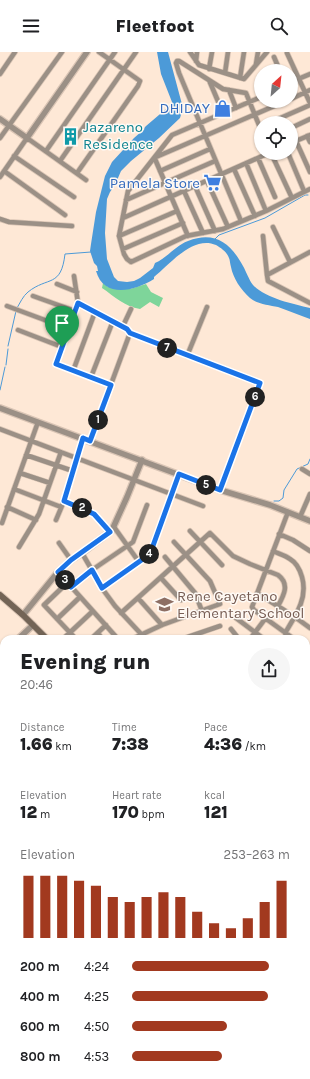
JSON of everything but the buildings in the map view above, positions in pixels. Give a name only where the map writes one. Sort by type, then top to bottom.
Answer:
[{"type":"main road","points":[[0,595],[43,635]]},
{"type":"street","points":[[0,74],[15,52]]},
{"type":"street","points":[[0,138],[62,52]]},
{"type":"street","points":[[0,177],[87,52]]},
{"type":"street","points":[[77,173],[140,81],[99,52]]},
{"type":"street","points":[[46,152],[115,52]]},
{"type":"street","points":[[60,161],[136,52]]},
{"type":"street","points":[[190,52],[199,65],[240,78],[246,78],[254,68]]},
{"type":"street","points":[[196,61],[197,52]]},
{"type":"street","points":[[209,69],[212,52]]},
{"type":"street","points":[[225,73],[228,52]]},
{"type":"street","points":[[240,78],[244,52]]},
{"type":"street","points":[[256,64],[258,52]]},
{"type":"street","points":[[257,64],[267,52]]},
{"type":"street","points":[[284,116],[310,104],[308,92],[299,79],[287,52]]},
{"type":"street","points":[[274,57],[277,64]]},
{"type":"street","points":[[241,222],[176,63],[179,61],[224,89],[246,93],[254,114]]},
{"type":"street","points":[[299,79],[310,74]]},
{"type":"street","points":[[209,80],[223,113]]},
{"type":"street","points":[[229,90],[236,108]]},
{"type":"street","points":[[298,96],[308,92]]},
{"type":"street","points":[[254,100],[172,135],[128,191],[119,236],[127,259],[131,262],[188,236],[228,227],[308,191],[292,160]]},
{"type":"street","points":[[155,158],[269,108]]},
{"type":"street","points":[[0,119],[86,180]]},
{"type":"street","points":[[298,125],[310,119]]},
{"type":"street","points":[[298,140],[309,135],[310,142]]},
{"type":"street","points":[[298,145],[310,172]]},
{"type":"street","points":[[160,171],[210,149]]},
{"type":"street","points":[[14,156],[74,196]]},
{"type":"street","points":[[155,158],[188,236]]},
{"type":"street","points":[[123,218],[254,160]]},
{"type":"street","points":[[259,160],[275,197]]},
{"type":"street","points":[[273,160],[292,198]]},
{"type":"street","points":[[126,200],[215,161]]},
{"type":"street","points":[[246,163],[266,211]]},
{"type":"street","points":[[234,169],[255,216]]},
{"type":"street","points":[[4,171],[65,215]]},
{"type":"street","points":[[207,181],[228,227]]},
{"type":"street","points":[[195,186],[215,231]]},
{"type":"street","points":[[184,191],[203,233]]},
{"type":"street","points":[[119,236],[177,211]]},
{"type":"street","points":[[0,219],[9,222],[72,226]]},
{"type":"street","points":[[123,249],[183,223]]},
{"type":"street","points":[[272,227],[290,262]]},
{"type":"street","points":[[263,236],[268,281],[310,303]]},
{"type":"street","points":[[267,275],[310,253]]},
{"type":"street","points":[[74,276],[78,303],[56,364],[111,385]]},
{"type":"street","points":[[56,284],[77,292]]},
{"type":"street","points":[[33,296],[75,311]]},
{"type":"street","points":[[78,303],[122,326],[130,333],[260,383],[220,490]]},
{"type":"street","points":[[7,306],[69,329]]},
{"type":"street","points":[[187,356],[207,307]]},
{"type":"street","points":[[122,326],[131,309]]},
{"type":"street","points":[[73,371],[95,312]]},
{"type":"street","points":[[91,377],[113,321]]},
{"type":"street","points":[[18,330],[62,347]]},
{"type":"street","points":[[90,441],[130,333]]},
{"type":"street","points":[[0,408],[220,490],[255,500],[310,521]]},
{"type":"street","points":[[2,523],[38,422]]},
{"type":"street","points":[[0,429],[203,506]]},
{"type":"street","points":[[56,520],[78,459],[83,438]]},
{"type":"street","points":[[19,547],[36,520],[61,452]]},
{"type":"street","points":[[26,455],[73,471]]},
{"type":"street","points":[[23,615],[58,572],[71,560],[110,532],[114,527],[142,460]]},
{"type":"street","points":[[302,469],[310,474]]},
{"type":"street","points":[[20,473],[50,483]]},
{"type":"street","points":[[102,588],[150,554],[179,474]]},
{"type":"street","points":[[14,489],[61,507]]},
{"type":"street","points":[[300,517],[310,495]]},
{"type":"street","points":[[64,501],[94,514],[110,532]]},
{"type":"street","points":[[71,587],[92,570],[128,547],[133,542],[147,505]]},
{"type":"street","points":[[7,507],[36,520]]},
{"type":"street","points":[[288,512],[252,607],[265,619],[288,635]]},
{"type":"street","points":[[114,527],[139,562]]},
{"type":"street","points":[[190,531],[222,565]]},
{"type":"street","points":[[122,613],[210,533],[233,556],[278,575],[284,582],[285,592],[278,606]]},
{"type":"street","points":[[279,534],[293,540],[310,551]]},
{"type":"street","points":[[146,635],[162,625],[220,604],[210,581],[174,542]]},
{"type":"street","points":[[59,543],[71,560]]},
{"type":"street","points":[[273,552],[291,559],[295,563],[303,581],[303,595],[300,606],[285,633]]},
{"type":"street","points":[[82,553],[102,588],[141,635]]},
{"type":"street","points":[[165,557],[194,593],[202,611]]},
{"type":"street","points":[[58,572],[115,635]]},
{"type":"street","points":[[161,578],[181,600]]},
{"type":"street","points":[[67,582],[44,605],[70,633]]},
{"type":"street","points":[[257,593],[310,628]]},
{"type":"street","points":[[57,619],[80,597]]},
{"type":"street","points":[[138,598],[162,625]]},
{"type":"street","points":[[68,635],[93,611]]},
{"type":"street","points":[[236,618],[258,635]]},
{"type":"street","points":[[255,633],[265,619]]},
{"type":"street","points":[[22,635],[33,625]]},
{"type":"street","points":[[96,635],[106,625]]},
{"type":"street","points":[[194,635],[220,626]]},
{"type":"street","points":[[231,629],[236,635]]},
{"type":"green space","points":[[103,283],[108,287],[130,289],[146,284],[151,292],[163,298],[159,307],[150,302],[140,309],[135,308],[120,301],[102,288]]},
{"type":"water","points":[[157,52],[168,52],[183,108],[180,118],[121,171],[107,199],[105,233],[107,259],[114,277],[118,281],[134,281],[153,268],[155,263],[183,243],[197,238],[213,238],[227,245],[233,251],[253,285],[258,290],[280,300],[310,308],[310,319],[278,307],[260,303],[250,298],[236,280],[227,254],[216,245],[207,243],[190,247],[182,252],[154,277],[154,279],[138,287],[121,290],[113,289],[106,286],[100,280],[96,271],[98,271],[97,266],[94,263],[90,251],[96,212],[105,176],[112,162],[134,138],[166,115],[171,108],[172,102],[161,74]]},
{"type":"waterway","points":[[148,129],[175,106]]},
{"type":"waterway","points":[[215,239],[219,235],[265,218],[305,195],[308,195]]},
{"type":"waterway","points":[[17,308],[28,292],[35,287],[57,277],[63,265],[65,254],[91,252]]},
{"type":"waterway","points":[[8,346],[16,311]]},
{"type":"waterway","points":[[6,365],[8,349]]},
{"type":"waterway","points":[[0,390],[5,367]]},
{"type":"waterway","points":[[274,501],[279,501],[283,498],[284,490],[297,469],[308,464],[310,459]]},
{"type":"place","name":"DHIDAY","points":[[223,108]]},
{"type":"place","name":"Jazareno Residence","points":[[70,136]]},
{"type":"place","name":"Pamela Store","points":[[213,183]]},
{"type":"place","name":"Rene Cayetano Elementary School","points":[[164,605]]},
{"type":"route","points":[[78,303],[127,329],[130,333],[260,383],[220,490],[179,474],[150,554],[102,588],[92,570],[71,587],[58,572],[71,560],[110,532],[97,516],[64,501],[78,459],[83,438],[90,441],[111,385],[56,364],[62,347],[78,303]]}]
